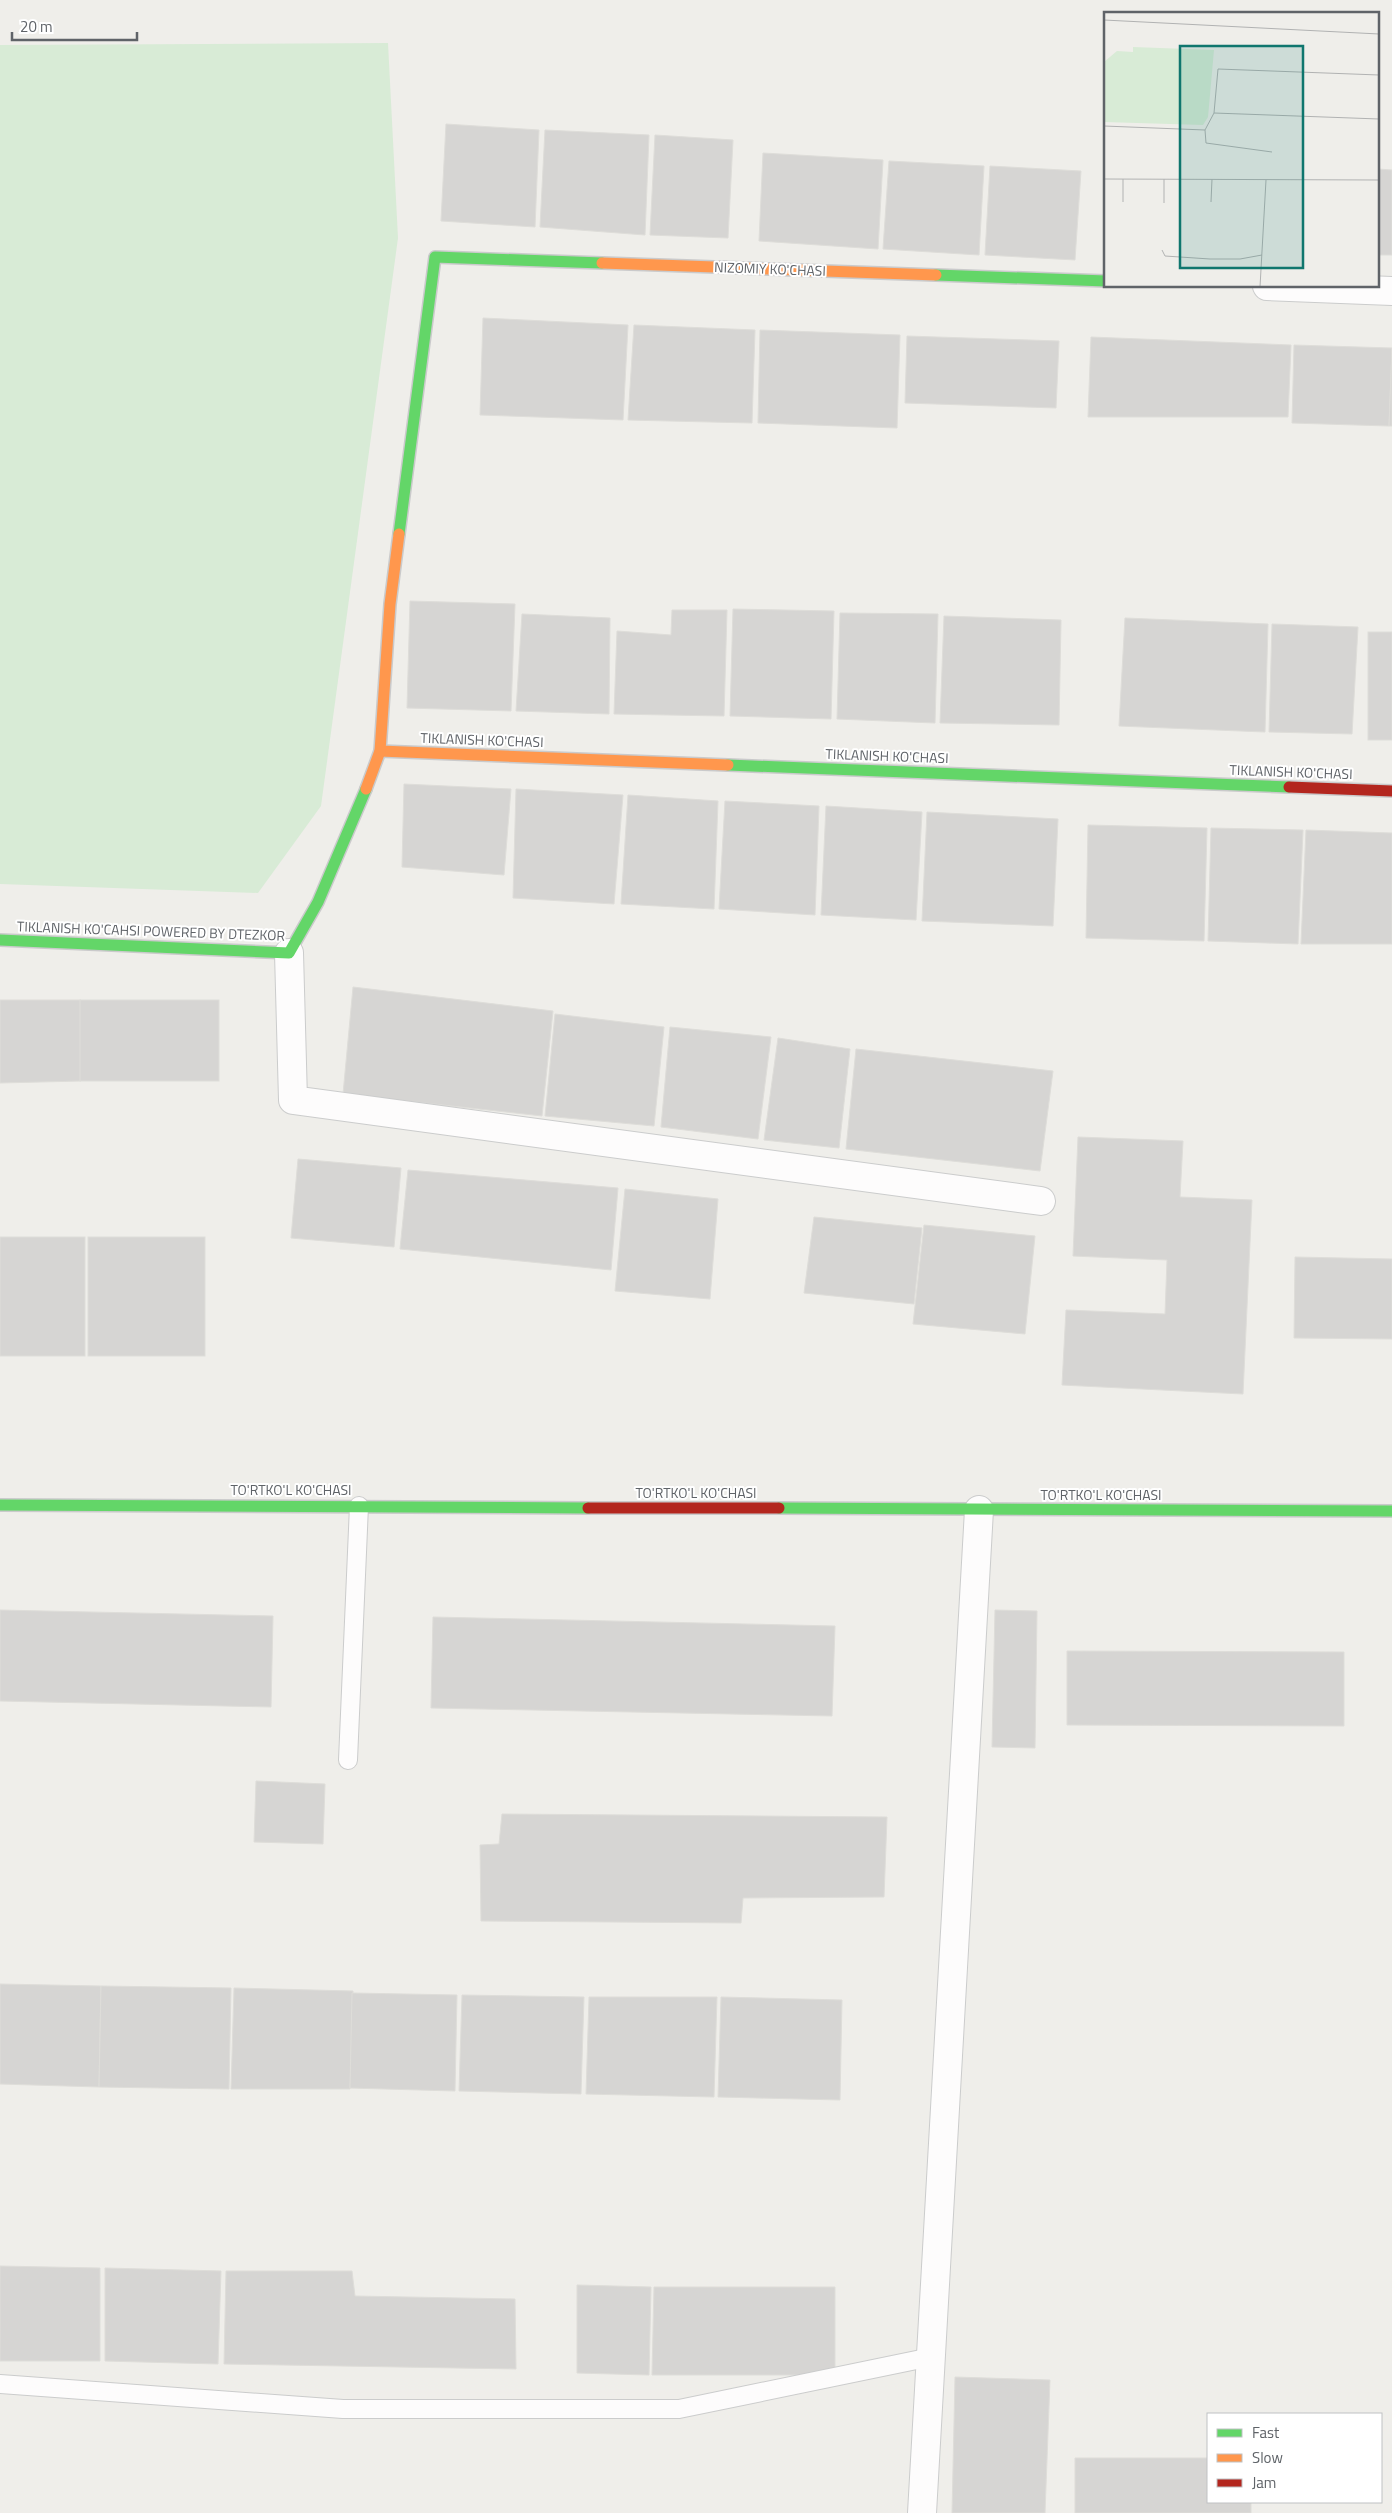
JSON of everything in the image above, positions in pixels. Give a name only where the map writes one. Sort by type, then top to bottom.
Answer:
[{"type":"street","name":"NIZOMIY KO'CHASI","points":[[435,257],[1104,281]]},
{"type":"street","name":"TIKLANISH KO'CAHSI POWERED BY DTEZKOR","points":[[0,940],[289,953],[318,902],[362,800],[380,751],[390,604],[435,257]]},
{"type":"street","points":[[1317,288],[1392,291]]},
{"type":"street","name":"TIKLANISH KO'CHASI","points":[[380,751],[1392,791]]},
{"type":"street","points":[[289,953],[293,1100],[1041,1202]]},
{"type":"street","name":"TO'RTKO'L KO'CHASI","points":[[0,1505],[1392,1511]]},
{"type":"street","points":[[922,2513],[979,1510]]},
{"type":"lane","points":[[348,1760],[359,1506]]},
{"type":"lane","points":[[0,2384],[343,2409],[679,2409],[931,2358]]},
{"type":"green space","points":[[388,43],[398,238],[321,806],[258,893],[0,884],[0,45]]},
{"type":"building","points":[[446,124],[539,130],[535,227],[441,221]]},
{"type":"building","points":[[545,130],[649,135],[645,235],[540,227]]},
{"type":"building","points":[[655,135],[733,140],[728,238],[650,235]]},
{"type":"building","points":[[763,153],[883,160],[878,249],[759,241]]},
{"type":"building","points":[[889,161],[984,166],[979,255],[883,249]]},
{"type":"building","points":[[990,166],[1081,171],[1075,260],[985,255]]},
{"type":"building","points":[[1380,169],[1392,170],[1392,255],[1380,255]]},
{"type":"building","points":[[483,318],[628,325],[623,420],[480,415]]},
{"type":"building","points":[[634,325],[755,330],[752,423],[628,420]]},
{"type":"building","points":[[760,330],[900,335],[897,428],[758,423]]},
{"type":"building","points":[[907,336],[1059,341],[1056,408],[905,403]]},
{"type":"building","points":[[1091,337],[1291,345],[1288,417],[1088,417]]},
{"type":"building","points":[[1294,345],[1392,348],[1389,426],[1292,423]]},
{"type":"building","points":[[1392,348],[1392,426],[1389,426]]},
{"type":"building","points":[[410,601],[515,604],[511,711],[407,708]]},
{"type":"building","points":[[733,609],[834,611],[831,719],[730,716]]},
{"type":"building","points":[[672,610],[727,610],[724,716],[614,714],[617,631],[671,635]]},
{"type":"building","points":[[840,613],[938,614],[935,723],[837,719]]},
{"type":"building","points":[[522,614],[610,618],[609,714],[516,711]]},
{"type":"building","points":[[944,616],[1061,620],[1059,725],[940,723]]},
{"type":"building","points":[[1125,618],[1268,624],[1265,732],[1119,726]]},
{"type":"building","points":[[1272,624],[1358,627],[1352,734],[1269,732]]},
{"type":"building","points":[[1368,632],[1392,632],[1392,740],[1368,740]]},
{"type":"building","points":[[404,784],[511,789],[504,875],[402,867]]},
{"type":"building","points":[[516,789],[623,795],[614,904],[513,898]]},
{"type":"building","points":[[628,795],[718,801],[714,909],[621,904]]},
{"type":"building","points":[[725,801],[819,806],[815,915],[719,909]]},
{"type":"building","points":[[826,806],[922,812],[916,920],[821,915]]},
{"type":"building","points":[[927,812],[1058,819],[1053,926],[922,921]]},
{"type":"building","points":[[1088,825],[1207,828],[1204,941],[1086,938]]},
{"type":"building","points":[[1211,828],[1303,830],[1298,944],[1208,941]]},
{"type":"building","points":[[1306,830],[1392,833],[1392,944],[1301,944]]},
{"type":"building","points":[[353,987],[553,1011],[542,1116],[343,1094]]},
{"type":"building","points":[[0,1000],[81,1000],[81,1081],[0,1083]]},
{"type":"building","points":[[80,1000],[219,1000],[219,1081],[80,1081]]},
{"type":"building","points":[[555,1014],[664,1027],[654,1126],[545,1116]]},
{"type":"building","points":[[670,1027],[771,1037],[758,1139],[661,1127]]},
{"type":"building","points":[[778,1038],[850,1049],[839,1148],[764,1140]]},
{"type":"building","points":[[856,1049],[1053,1071],[1040,1171],[846,1149]]},
{"type":"building","points":[[1078,1137],[1183,1141],[1180,1197],[1252,1200],[1243,1394],[1062,1385],[1066,1310],[1165,1314],[1167,1260],[1073,1256]]},
{"type":"building","points":[[298,1159],[401,1168],[394,1247],[291,1238]]},
{"type":"building","points":[[408,1170],[618,1188],[611,1270],[400,1249]]},
{"type":"building","points":[[625,1189],[718,1199],[710,1299],[615,1291]]},
{"type":"building","points":[[814,1217],[922,1228],[914,1304],[804,1293]]},
{"type":"building","points":[[924,1225],[1035,1236],[1025,1334],[913,1324]]},
{"type":"building","points":[[0,1237],[85,1237],[85,1356],[0,1356]]},
{"type":"building","points":[[88,1237],[205,1237],[205,1356],[88,1356]]},
{"type":"building","points":[[1295,1257],[1392,1259],[1392,1339],[1294,1338]]},
{"type":"building","points":[[0,1610],[273,1616],[271,1707],[0,1701]]},
{"type":"building","points":[[995,1610],[1037,1611],[1035,1748],[992,1747]]},
{"type":"building","points":[[433,1617],[835,1626],[832,1716],[431,1708]]},
{"type":"building","points":[[1067,1651],[1344,1652],[1344,1726],[1067,1725]]},
{"type":"building","points":[[256,1781],[325,1784],[323,1844],[254,1842]]},
{"type":"building","points":[[502,1814],[887,1817],[884,1897],[743,1898],[741,1923],[481,1921],[480,1845],[499,1844]]},
{"type":"building","points":[[0,1984],[101,1986],[99,2087],[0,2084]]},
{"type":"building","points":[[101,1986],[231,1988],[229,2089],[99,2087]]},
{"type":"building","points":[[234,1988],[353,1991],[350,2089],[231,2089]]},
{"type":"building","points":[[352,1993],[457,1995],[455,2091],[350,2088]]},
{"type":"building","points":[[462,1995],[584,1997],[581,2094],[459,2091]]},
{"type":"building","points":[[589,1997],[717,1997],[714,2097],[586,2094]]},
{"type":"building","points":[[721,1997],[842,2000],[840,2100],[718,2097]]},
{"type":"building","points":[[0,2266],[100,2268],[100,2361],[0,2361]]},
{"type":"building","points":[[105,2268],[221,2271],[218,2364],[105,2361]]},
{"type":"building","points":[[226,2271],[352,2271],[355,2296],[515,2299],[516,2369],[224,2364]]},
{"type":"building","points":[[577,2285],[651,2287],[649,2375],[577,2373]]},
{"type":"building","points":[[654,2287],[835,2287],[835,2375],[652,2375]]},
{"type":"building","points":[[955,2377],[1050,2380],[1045,2513],[952,2513]]},
{"type":"building","points":[[1075,2458],[1207,2458],[1207,2503],[1251,2503],[1251,2513],[1075,2513]]},
{"type":"traffic: fast","points":[[399,534],[435,257],[602,263]]},
{"type":"traffic: fast","points":[[936,275],[1104,281]]},
{"type":"traffic: fast","points":[[728,765],[1289,787]]},
{"type":"traffic: fast","points":[[0,940],[289,953],[318,902],[366,789]]},
{"type":"traffic: fast","points":[[0,1505],[588,1508]]},
{"type":"traffic: fast","points":[[779,1508],[1392,1511]]},
{"type":"traffic: slow","points":[[602,263],[936,275]]},
{"type":"traffic: slow","points":[[366,789],[380,751],[390,604],[399,534]]},
{"type":"traffic: slow","points":[[380,751],[728,765]]},
{"type":"traffic: jam","points":[[1289,787],[1392,791]]},
{"type":"traffic: jam","points":[[588,1508],[779,1508]]}]
